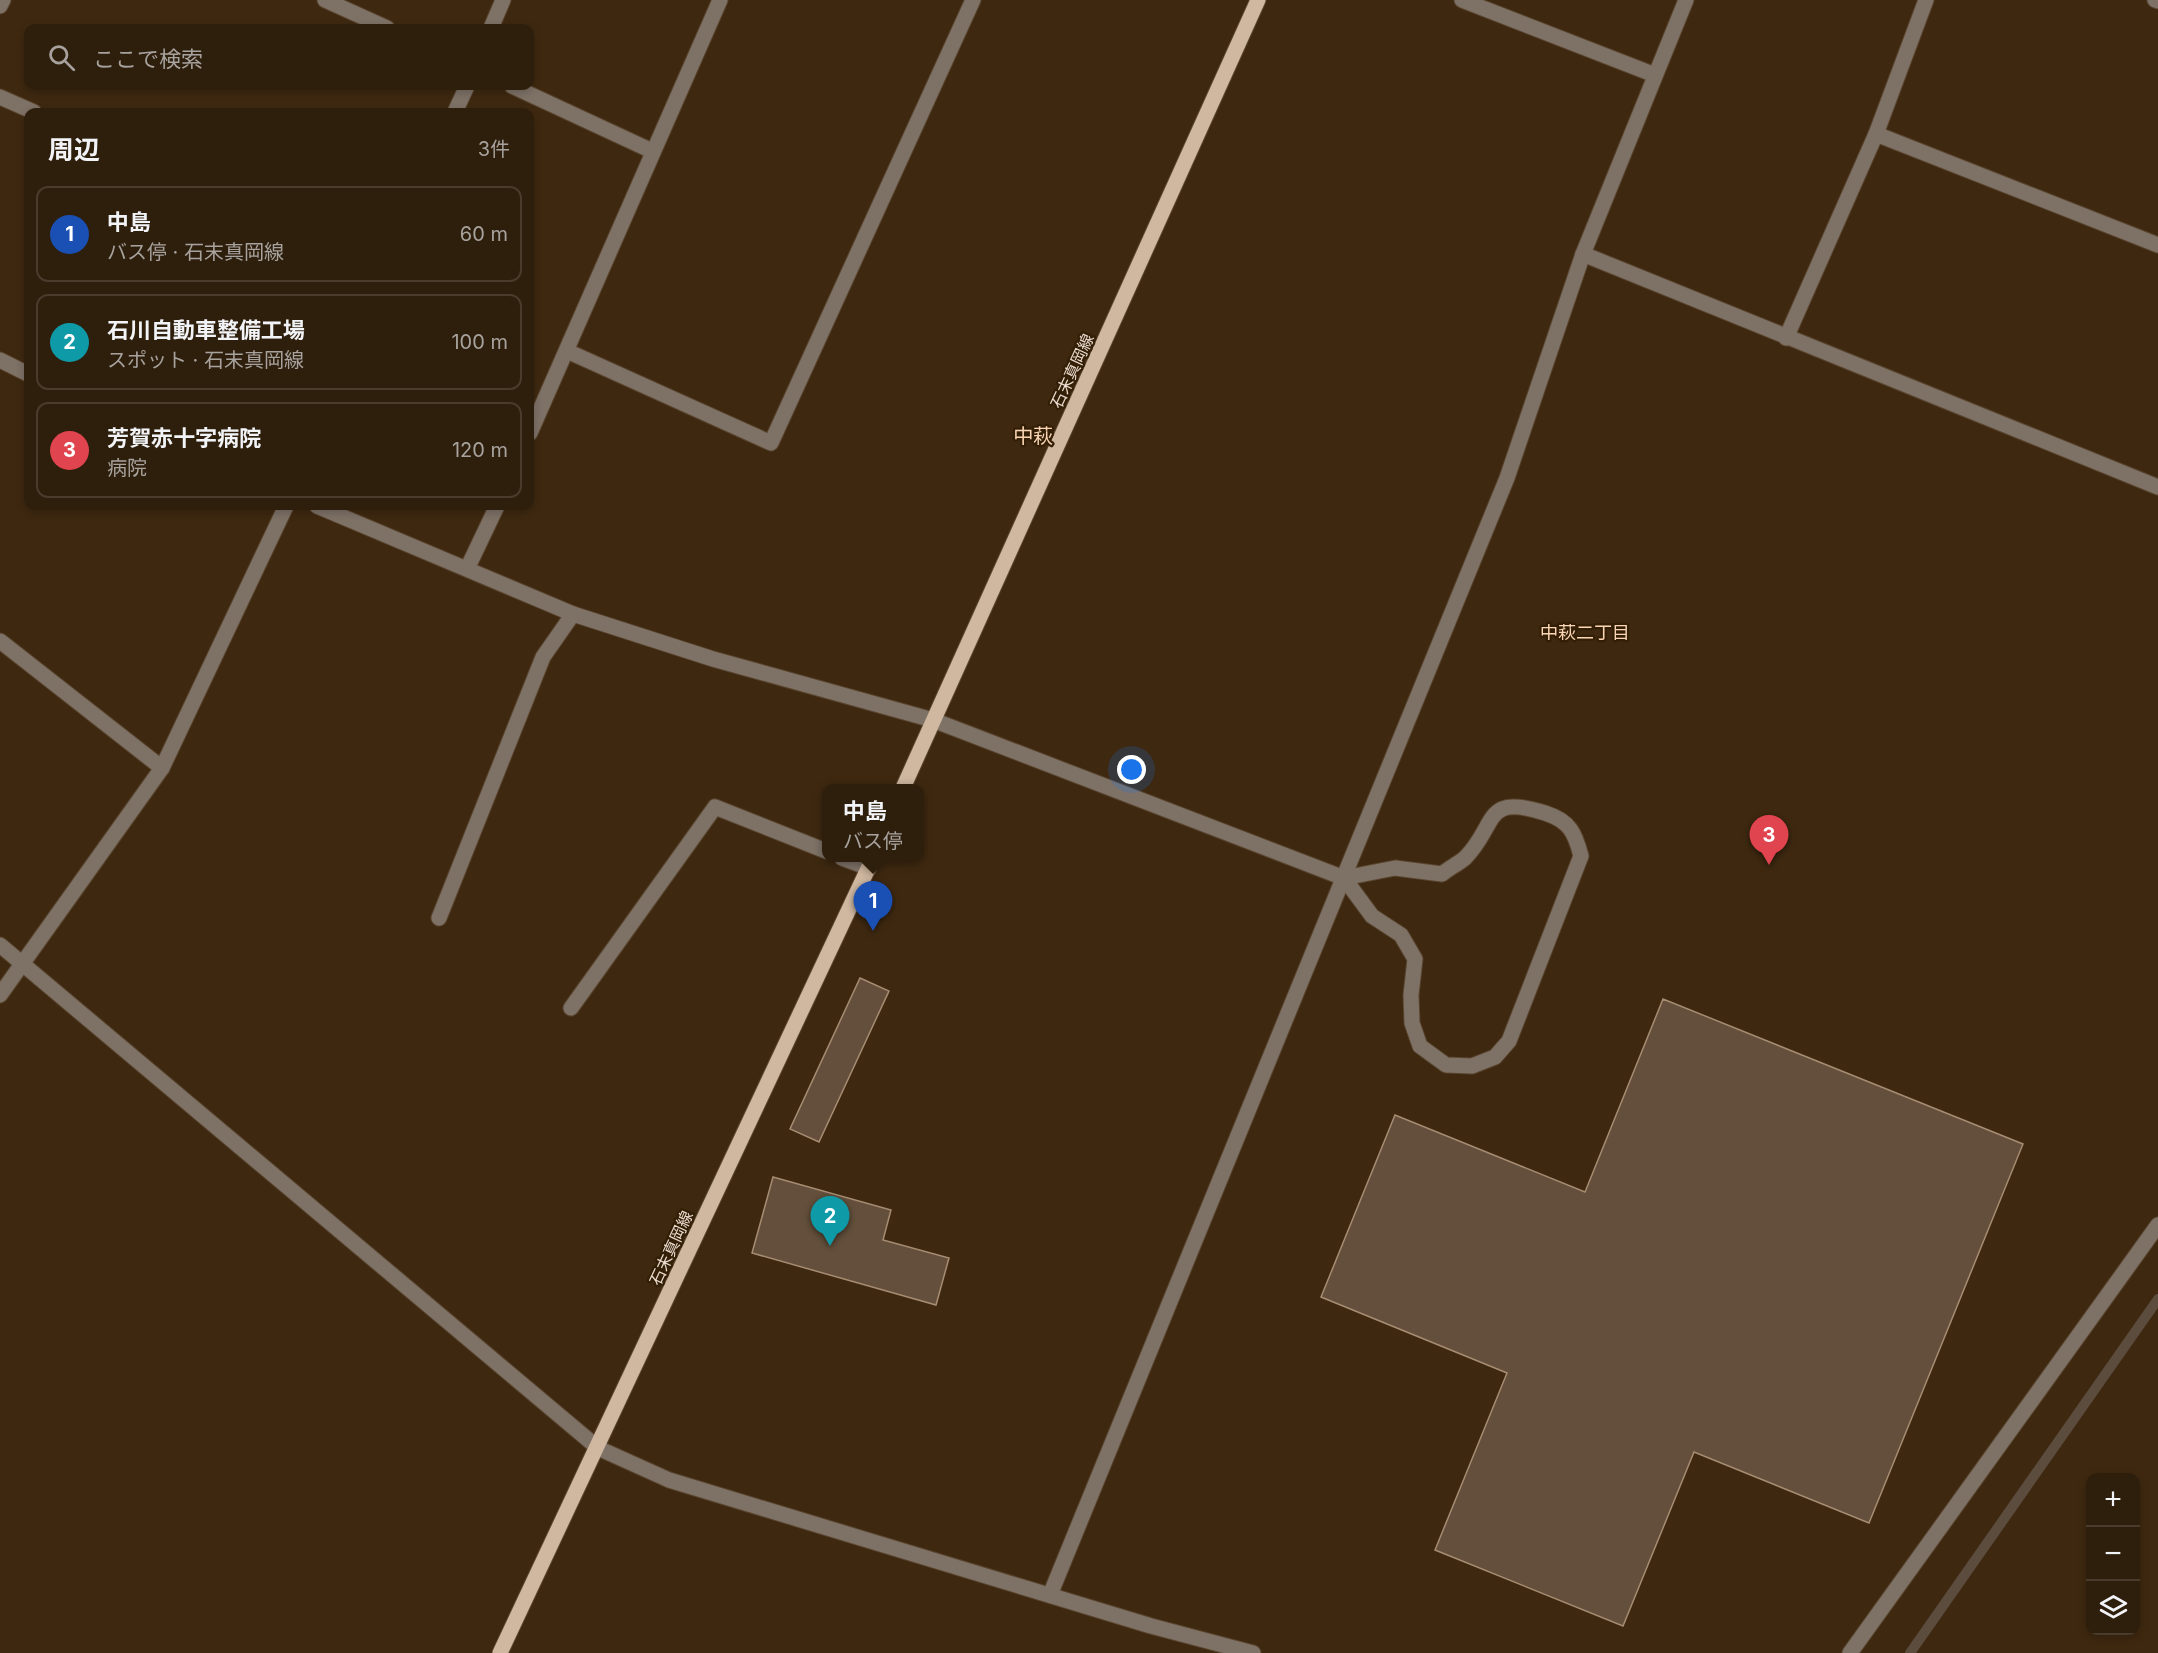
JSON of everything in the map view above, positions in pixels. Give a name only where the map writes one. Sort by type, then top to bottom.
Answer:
[{"type":"main road","name":"石末真岡線","points":[[905,784],[1258,0]]},
{"type":"main road","name":"石末真岡線","points":[[500,1653],[871,863]]},
{"type":"street","points":[[0,6],[3,0]]},
{"type":"street","points":[[325,0],[378,24]]},
{"type":"street","points":[[493,24],[504,0]]},
{"type":"street","points":[[534,424],[720,0]]},
{"type":"street","points":[[567,351],[771,443],[973,0]]},
{"type":"street","points":[[1462,0],[1654,75]]},
{"type":"street","points":[[1050,1595],[1507,478],[1584,254],[1686,0]]},
{"type":"street","points":[[1786,338],[1876,134],[1926,0]]},
{"type":"street","points":[[457,108],[465,90]]},
{"type":"street","points":[[521,90],[652,151]]},
{"type":"street","points":[[0,97],[25,108]]},
{"type":"street","points":[[1876,134],[2158,245]]},
{"type":"street","points":[[1584,254],[1786,338],[2158,487]]},
{"type":"street","points":[[0,360],[24,372]]},
{"type":"street","points":[[0,995],[162,768],[284,510]]},
{"type":"street","points":[[326,510],[573,614],[713,659],[933,720],[1344,878],[1395,868],[1442,874],[1465,857],[1493,815],[1508,806],[1529,808],[1558,818],[1575,834],[1581,856],[1509,1041],[1495,1057],[1472,1066],[1446,1065],[1420,1046],[1412,1023],[1415,959],[1401,935],[1372,916],[1344,878]]},
{"type":"street","points":[[468,569],[495,510]]},
{"type":"street","points":[[439,918],[543,657],[573,614]]},
{"type":"street","points":[[0,641],[162,768]]},
{"type":"street","points":[[571,1008],[716,807],[822,849]]},
{"type":"street","points":[[0,945],[598,1448],[669,1480],[1050,1595],[1253,1653]]},
{"type":"street","points":[[1850,1653],[2158,1225]]},
{"type":"building","points":[[860,978],[889,991],[819,1142],[790,1129]]},
{"type":"building","points":[[1663,999],[2023,1144],[1869,1523],[1694,1452],[1623,1626],[1435,1550],[1507,1373],[1321,1297],[1395,1115],[1585,1192]]},
{"type":"building","points":[[773,1177],[891,1210],[883,1240],[949,1258],[936,1305],[752,1253]]},
{"type":"waterway","points":[[1910,1653],[2158,1299]]},
{"type":"place","name":"芳賀赤十字病院","points":[[1769,865]]},
{"type":"place","name":"中島","points":[[873,931]]},
{"type":"place","name":"石川自動車整備工場","points":[[830,1246]]},
{"type":"district","name":"中萩","points":[[1033,436]]},
{"type":"district","name":"中萩二丁目","points":[[1585,632]]}]
